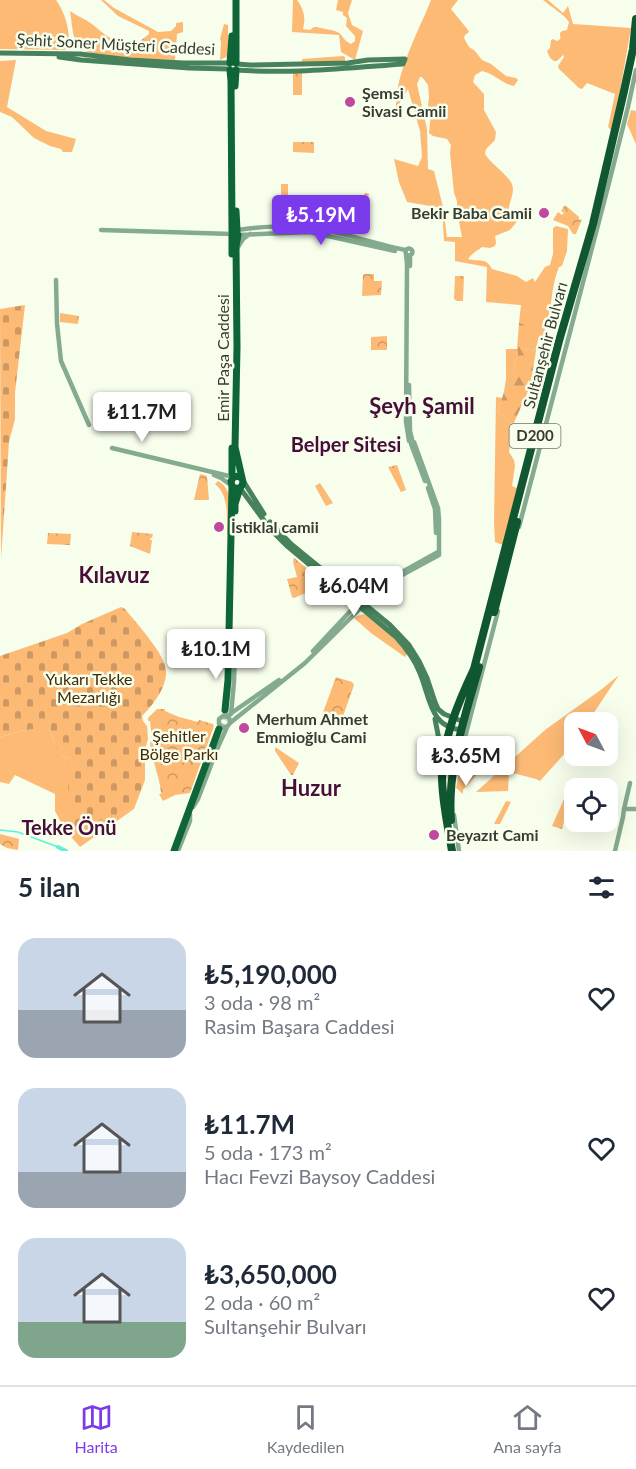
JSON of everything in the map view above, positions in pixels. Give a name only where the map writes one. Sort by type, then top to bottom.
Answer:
[{"type":"highway","name":"Sultanşehir Bulvarı","points":[[455,851],[444,796],[443,762],[449,729],[474,669],[559,341],[592,224],[624,92],[633,49],[636,19]]},
{"type":"highway","name":"Sultanşehir Bulvarı","points":[[455,851],[451,796],[456,755],[466,727],[563,342],[616,147],[636,52]]},
{"type":"main road","points":[[234,0],[234,68]]},
{"type":"main road","name":"Şehit Soner Müşteri Caddesi","points":[[0,55],[80,54],[234,68]]},
{"type":"main road","points":[[234,68],[302,70],[349,66],[368,60],[404,62]]},
{"type":"main road","points":[[234,68],[250,65],[349,66]]},
{"type":"main road","name":"Emir Paşa Caddesi","points":[[234,68],[237,250],[236,447],[242,479]]},
{"type":"main road","name":"Emir Paşa Caddesi","points":[[233,477],[235,233],[231,81],[234,68]]},
{"type":"main road","points":[[443,762],[434,712],[419,670],[407,650],[361,604],[281,535],[266,517],[242,479],[238,476],[233,477],[231,481],[250,501],[278,538],[361,604],[390,625],[411,648],[426,675],[436,706],[442,713],[453,717],[466,727]]},
{"type":"main road","points":[[236,487],[243,485],[242,479]]},
{"type":"main road","points":[[175,851],[225,720],[230,693],[236,487]]},
{"type":"main road","points":[[231,645],[236,487]]},
{"type":"main road","points":[[235,504],[240,501],[250,501]]},
{"type":"main road","points":[[434,712],[441,723],[449,729],[466,727]]},
{"type":"street","name":"Sultanşehir Bulvarı","points":[[466,727],[555,392],[636,70]]},
{"type":"street","points":[[236,215],[242,227],[252,231]]},
{"type":"street","points":[[101,230],[235,233],[306,227],[363,239],[407,253],[406,422],[435,509],[437,554],[391,581],[361,604],[298,665],[225,720]]},
{"type":"street","points":[[237,250],[243,239],[252,231]]},
{"type":"street","points":[[56,280],[61,361],[88,425]]},
{"type":"street","points":[[112,447],[233,477]]},
{"type":"street","points":[[165,460],[221,478],[236,487]]},
{"type":"street","points":[[225,720],[305,663],[361,604]]},
{"type":"street","points":[[231,645],[235,648],[233,705],[243,706]]},
{"type":"street","points":[[225,720],[233,698]]},
{"type":"street","points":[[614,851],[630,783]]},
{"type":"street","points":[[624,809],[636,809]]},
{"type":"green space","points":[[0,0],[56,0],[67,23],[69,48],[64,50],[0,49]]},
{"type":"green space","points":[[101,0],[158,32],[171,31],[176,23],[183,22],[183,32],[177,34],[175,60],[109,57],[79,47],[74,35],[70,11],[110,38],[119,42],[131,43],[132,55],[149,37],[149,31],[118,16]]},
{"type":"green space","points":[[293,0],[297,0],[303,10],[303,29],[310,30],[317,27],[335,31],[351,44],[355,41],[355,36],[346,26],[347,18],[343,12],[336,10],[338,0],[352,0],[348,13],[352,25],[363,31],[355,60],[341,52],[339,35],[292,32]]},
{"type":"green space","points":[[431,0],[458,0],[451,9],[469,32],[464,38],[469,47],[482,60],[506,76],[518,80],[514,86],[482,71],[475,75],[473,82],[484,94],[484,110],[496,132],[495,140],[486,149],[485,154],[512,184],[513,193],[509,214],[510,218],[519,219],[510,230],[495,236],[495,246],[482,247],[468,259],[485,261],[492,269],[517,276],[526,282],[533,278],[535,282],[545,267],[550,265],[553,254],[553,228],[556,226],[568,229],[567,251],[557,273],[544,335],[538,340],[536,351],[525,349],[525,324],[519,323],[521,305],[486,302],[487,267],[455,261],[455,242],[444,241],[442,208],[407,202],[399,182],[394,159],[418,166],[422,157],[420,131],[408,89],[396,109],[403,67]],"holes":[[[422,77],[428,85],[428,105],[431,113],[429,133],[447,139],[451,145],[454,193],[462,237],[447,237],[443,207],[434,171],[428,169],[427,129],[417,84]]]},
{"type":"green space","points":[[543,0],[548,0],[563,13],[568,6],[573,24],[631,28],[611,130],[608,127],[615,94],[587,83],[582,89],[579,88],[559,69],[563,55],[557,61],[550,58],[547,51],[551,40],[560,39],[560,33],[567,30],[569,22]]},
{"type":"green space","points":[[224,24],[228,25],[228,56],[220,60],[220,39]]},
{"type":"green space","points":[[149,34],[149,56],[131,55],[131,43],[139,42]]},
{"type":"green space","points":[[343,56],[345,61],[302,62],[302,59]]},
{"type":"green space","points":[[16,60],[7,107],[46,131],[76,139],[72,152],[63,152],[61,149],[34,138],[12,117],[0,112],[0,61]]},
{"type":"green space","points":[[293,71],[302,71],[302,95],[293,95]]},
{"type":"green space","points":[[631,110],[636,111],[636,144],[627,124]]},
{"type":"green space","points":[[293,142],[314,142],[314,153],[293,152]]},
{"type":"green space","points":[[281,184],[288,184],[288,206],[281,205]]},
{"type":"green space","points":[[365,193],[369,194],[362,221],[356,220]]},
{"type":"green space","points":[[565,205],[579,217],[579,220],[582,219],[576,234],[573,234],[568,226],[553,220],[558,212],[562,215],[564,213],[561,211]]},
{"type":"green space","points":[[364,274],[374,274],[374,281],[382,281],[381,295],[362,296]]},
{"type":"green space","points":[[455,276],[464,276],[463,301],[454,299]]},
{"type":"green space","points":[[25,305],[15,393],[15,419],[9,442],[1,559],[0,309]]},
{"type":"green space","points":[[60,313],[79,316],[78,324],[60,322]]},
{"type":"green space","points":[[519,323],[525,324],[525,349],[536,351],[530,387],[513,425],[498,412],[518,353]]},
{"type":"green space","points":[[387,336],[387,350],[371,350],[371,337]]},
{"type":"green space","points":[[506,349],[517,349],[513,373],[510,373],[504,393]]},
{"type":"green space","points":[[496,397],[502,398],[498,412],[513,425],[509,452],[515,466],[512,486],[517,488],[503,545],[495,542],[494,523]]},
{"type":"green space","points":[[397,465],[406,490],[401,492],[388,467]]},
{"type":"green space","points":[[200,474],[207,476],[209,500],[194,500]]},
{"type":"green space","points":[[218,481],[227,490],[229,497],[230,534],[227,534],[225,500],[215,484]]},
{"type":"green space","points":[[320,483],[333,503],[326,506],[315,486]]},
{"type":"green space","points":[[132,532],[153,534],[150,538],[152,540],[150,554],[130,546]]},
{"type":"green space","points":[[48,533],[71,534],[70,545],[47,544]]},
{"type":"green space","points":[[294,558],[327,584],[292,597],[287,579],[297,577]]},
{"type":"green space","name":"Yukarı Tekke Mezarlığı","points":[[121,607],[156,648],[165,664],[166,677],[155,701],[142,716],[147,726],[148,739],[145,750],[145,780],[134,809],[95,822],[88,829],[75,834],[71,820],[74,811],[72,798],[68,798],[69,759],[57,750],[48,729],[21,731],[0,737],[0,656],[67,633]]},
{"type":"green space","points":[[364,614],[387,631],[407,654],[405,657],[354,618]]},
{"type":"green space","points":[[619,675],[594,712],[570,712]]},
{"type":"green space","points":[[336,677],[352,682],[354,685],[341,722],[322,715]]},
{"type":"green space","name":"Şehitler Bölge Parkı","points":[[157,709],[165,709],[179,717],[198,722],[199,720],[214,726],[190,793],[175,795],[163,801],[159,794],[161,794],[160,787],[151,748],[150,721],[148,721]]},
{"type":"green space","points":[[564,716],[564,754],[540,781],[509,772],[508,791],[476,792],[545,730]]},
{"type":"green space","points":[[34,729],[48,729],[58,750],[69,759],[72,797],[95,821],[134,809],[80,847],[65,830],[55,811],[55,794],[15,775],[9,784],[0,782],[0,737]]},
{"type":"green space","points":[[483,745],[497,752],[463,790],[463,794],[456,788],[463,753],[477,758],[481,754]]},
{"type":"green space","points":[[275,747],[299,763],[293,775],[275,751]]},
{"type":"green space","points":[[564,799],[562,829],[552,826]]},
{"type":"green space","points":[[506,801],[511,802],[500,824],[494,824]]},
{"type":"green space","points":[[0,834],[19,839],[18,850],[0,844]]},
{"type":"waterway","points":[[0,830],[18,832],[58,847]]},
{"type":"waterway","points":[[58,847],[66,851]]},
{"type":"tunnel","points":[[221,730],[227,711]]},
{"type":"place","name":"Şemsi Sivasi Camii","points":[[350,102]]},
{"type":"place","name":"Bekir Baba Camii","points":[[544,213]]},
{"type":"place","name":"İstiklal camii","points":[[219,527]]},
{"type":"place","name":"Merhum Ahmet Emmioğlu Cami","points":[[244,728]]},
{"type":"place","name":"Beyazıt Cami","points":[[434,835]]},
{"type":"district","name":"Şeyh Şamil","points":[[422,406]]},
{"type":"district","name":"Belper Sitesi","points":[[346,445]]},
{"type":"district","name":"Kılavuz","points":[[114,575]]},
{"type":"district","name":"Huzur","points":[[311,788]]},
{"type":"district","name":"Tekke Önü","points":[[69,828]]}]
